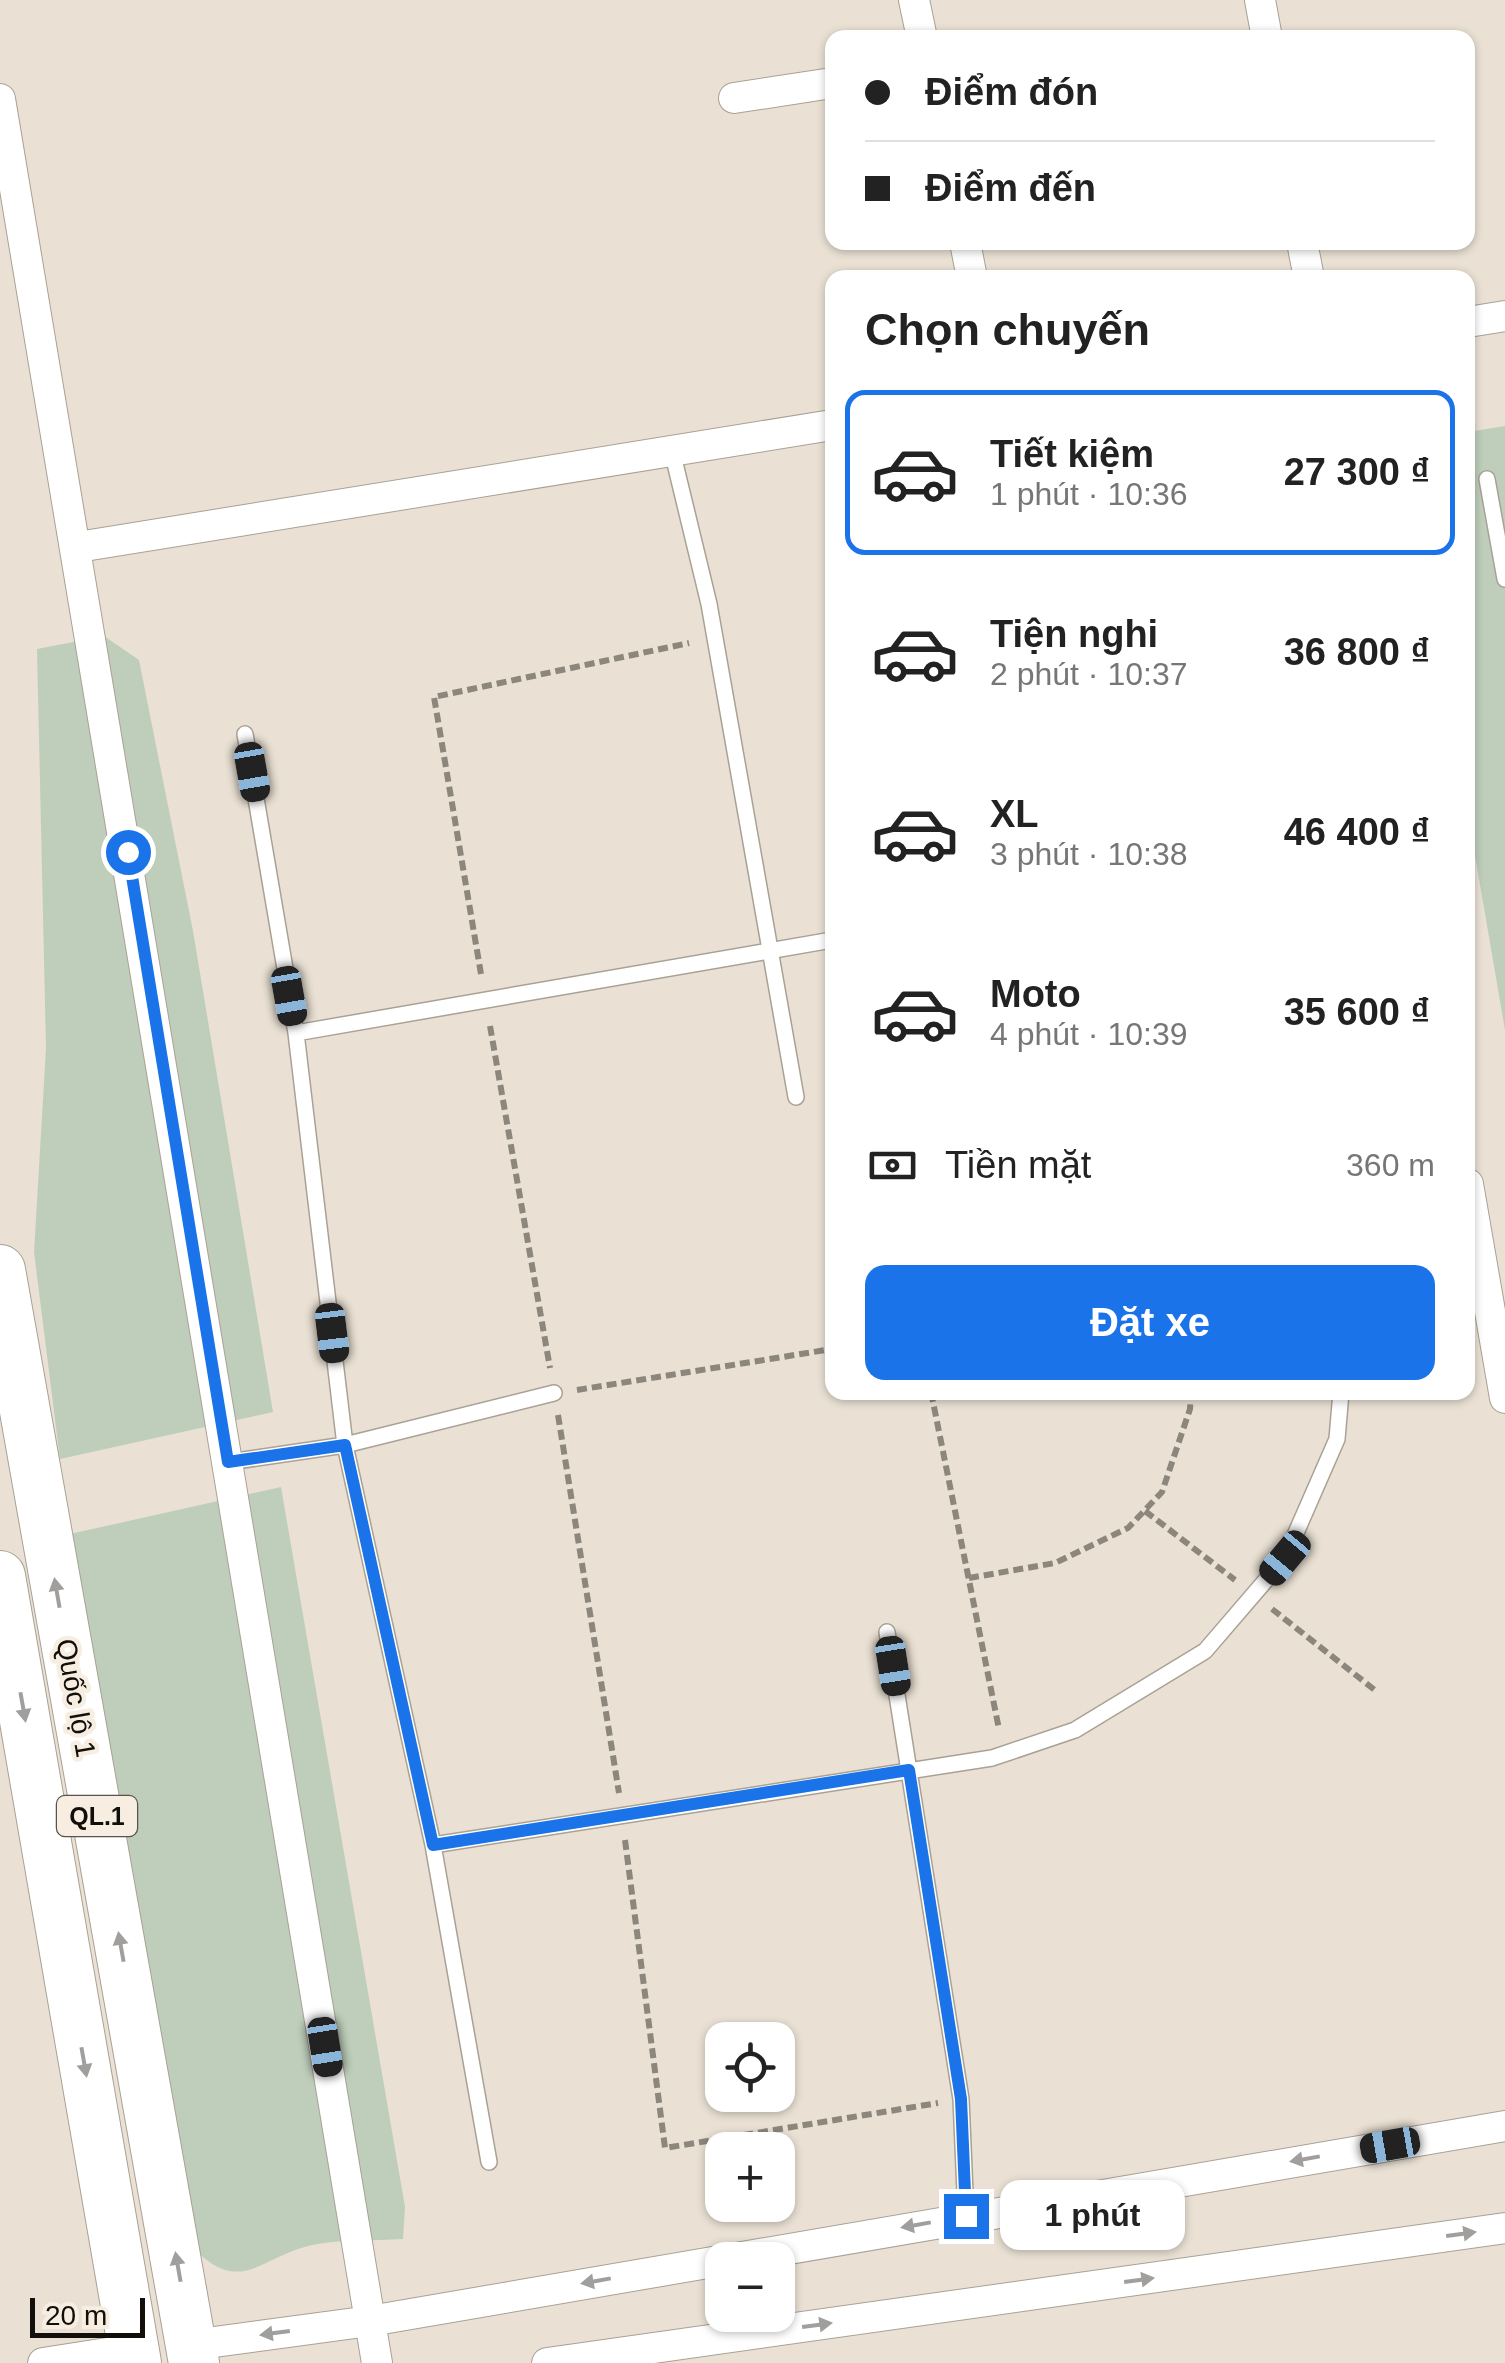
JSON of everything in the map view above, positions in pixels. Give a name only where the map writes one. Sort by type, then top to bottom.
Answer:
[{"type":"highway","name":"Quốc lộ 1","points":[[0,1270],[193,2354]]},
{"type":"highway","name":"Quốc lộ 1","points":[[0,1576],[134,2356]]},
{"type":"highway","points":[[134,2356],[193,2354]]},
{"type":"street","points":[[914,0],[920,30]]},
{"type":"street","points":[[1260,0],[1265,30]]},
{"type":"street","points":[[734,98],[825,84]]},
{"type":"street","points":[[0,99],[78,547],[377,2363]]},
{"type":"street","points":[[1475,321],[1505,316]]},
{"type":"street","points":[[78,547],[825,426]]},
{"type":"street","points":[[1475,1224],[1505,1398]]},
{"type":"street","points":[[193,2354],[966,2216],[1505,2126]]},
{"type":"street","points":[[548,2363],[1505,2228]]},
{"type":"street","points":[[43,2363],[134,2356]]},
{"type":"lane","points":[[672,451],[715,638],[796,1098]]},
{"type":"lane","points":[[1487,479],[1505,579]]},
{"type":"lane","points":[[246,734],[296,1033],[345,1445],[433,1845],[489,2162]]},
{"type":"lane","points":[[296,1033],[825,941]]},
{"type":"lane","points":[[228,1462],[345,1445],[554,1393]]},
{"type":"lane","points":[[433,1845],[1004,1754],[1075,1730],[1205,1651],[1285,1558],[1337,1438],[1340,1400]]},
{"type":"lane","points":[[887,1632],[961,2099],[966,2216]]},
{"type":"path","points":[[715,638],[434,697],[622,1815],[666,2148],[961,2099]]},
{"type":"path","points":[[554,1393],[825,1350]]},
{"type":"path","points":[[933,1400],[1004,1754]]},
{"type":"path","points":[[969,1578],[1055,1562],[1128,1528],[1162,1492],[1190,1400]]},
{"type":"green space","points":[[1505,426],[1505,1030],[1475,856],[1475,431]]},
{"type":"green space","points":[[104,636],[139,660],[193,931],[273,1412],[60,1459],[34,1252],[46,1048],[37,649]]},
{"type":"green space","points":[[281,1487],[405,2207],[403,2239],[317,2244],[236,2272],[204,2258],[185,2239],[70,1534]]},
{"type":"route","points":[[128,852],[228,1462],[345,1445],[433,1845],[909,1770],[961,2099],[966,2216]]}]
